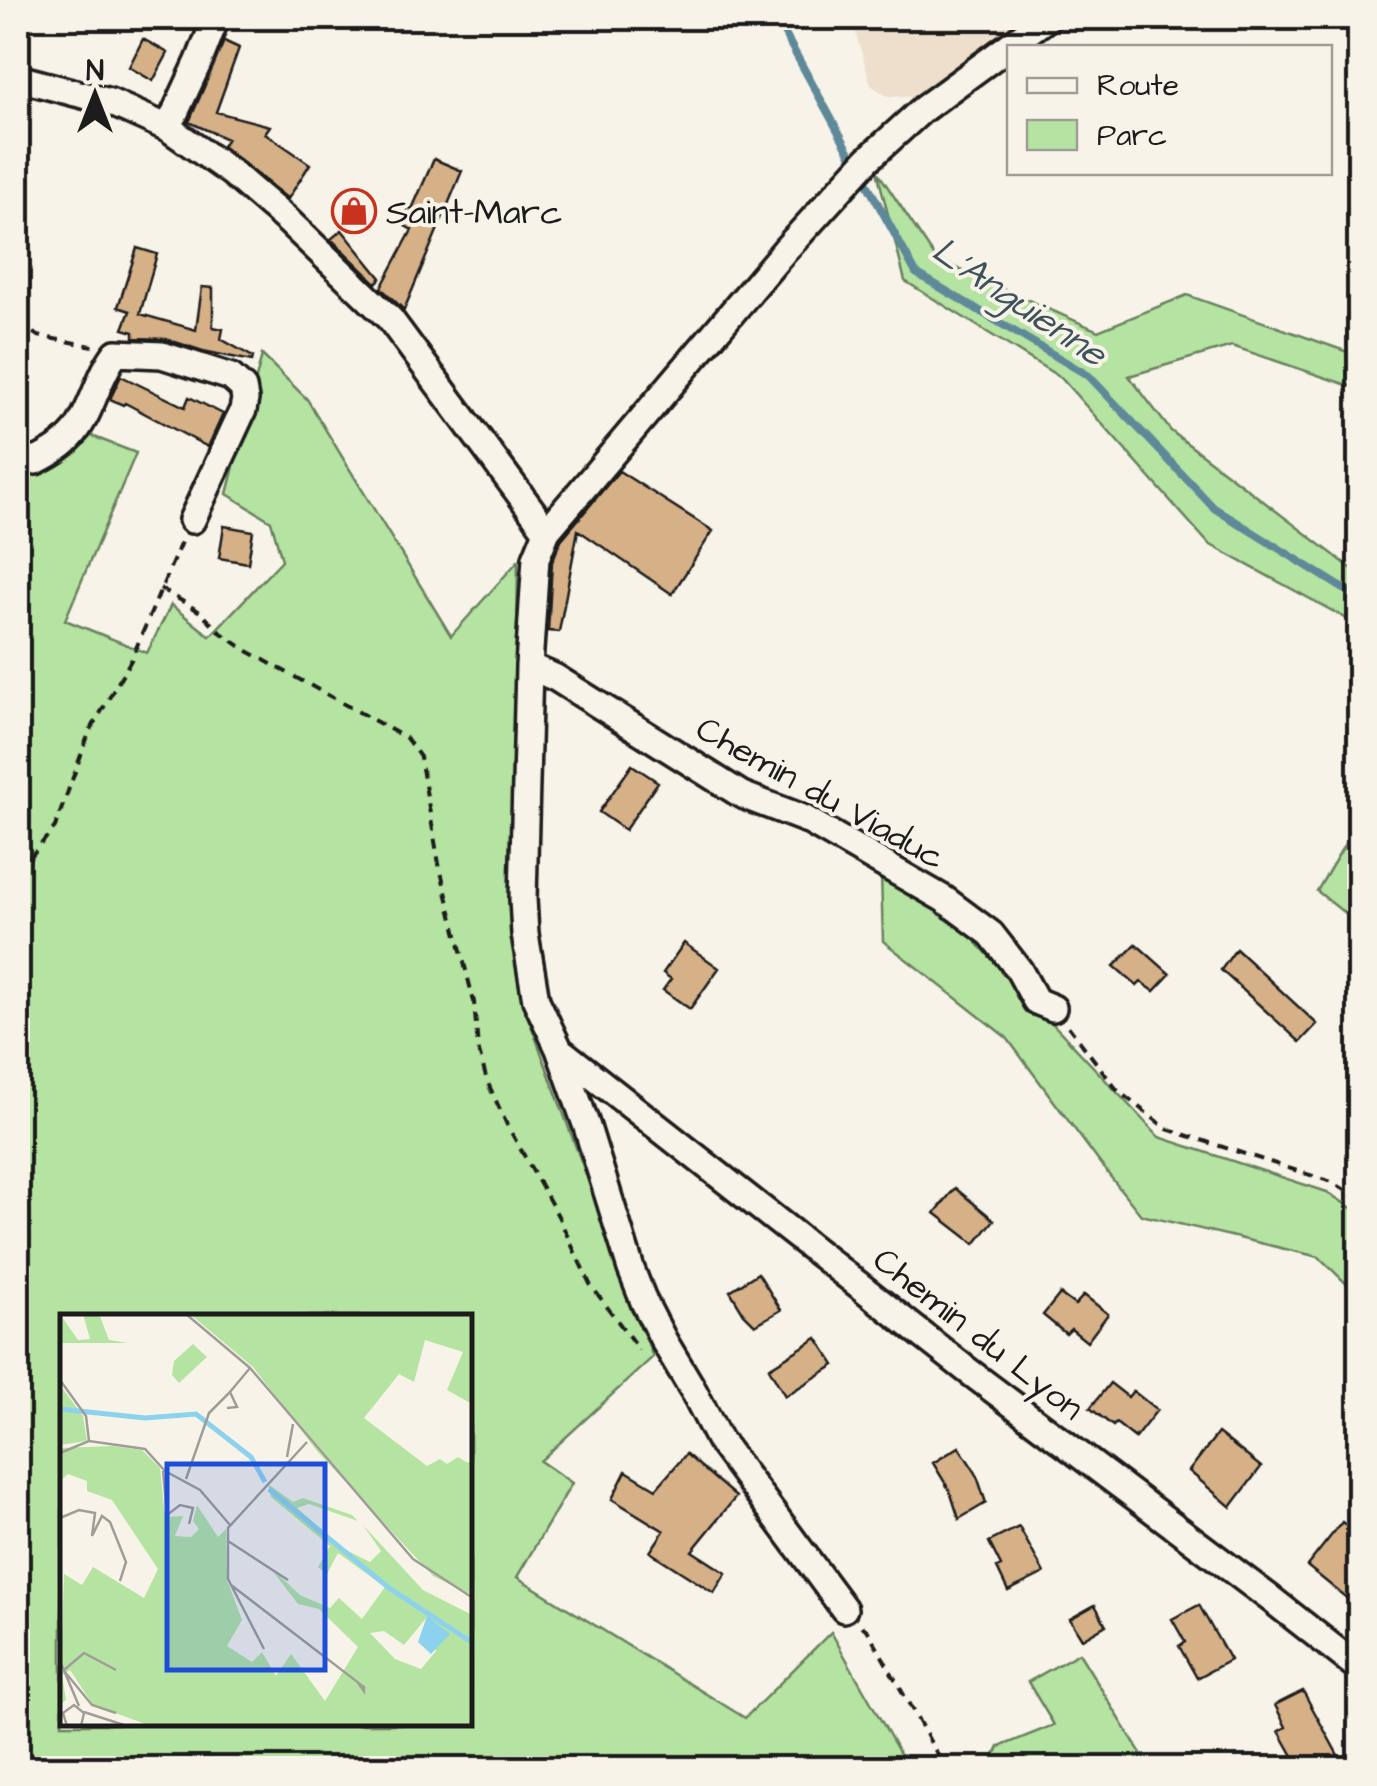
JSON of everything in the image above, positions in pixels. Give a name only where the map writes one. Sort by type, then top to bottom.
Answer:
[{"type":"street","points":[[168,128],[216,18]]},
{"type":"street","points":[[1010,45],[1047,18]]},
{"type":"street","points":[[844,1609],[719,1440],[665,1343],[631,1269],[587,1127],[536,1000],[523,900],[536,558],[546,530],[860,168],[923,109],[1007,47]]},
{"type":"street","points":[[18,78],[110,102],[168,128],[246,185],[390,319],[546,530]]},
{"type":"street","points":[[18,457],[36,461],[60,448],[77,429],[116,353],[162,355],[231,377],[243,388],[243,410],[192,520]]},
{"type":"street","name":"Chemin du Viaduc","points":[[529,666],[556,678],[742,795],[805,819],[944,899],[991,934],[1019,970],[1036,1001],[1053,1008]]},
{"type":"street","name":"Chemin du Lyon","points":[[558,1049],[967,1370],[1360,1668]]},
{"type":"path","points":[[18,323],[38,336],[82,346],[109,346],[116,353]]},
{"type":"path","points":[[18,872],[55,827],[89,733],[131,660],[192,520]]},
{"type":"path","points":[[160,588],[202,613],[216,630],[244,649],[406,738],[420,757],[440,864],[474,1002],[478,1048],[487,1081],[506,1126],[558,1216],[590,1284],[643,1354],[665,1343]]},
{"type":"path","points":[[1053,1008],[1118,1091],[1167,1130],[1332,1182],[1360,1199]]},
{"type":"path","points":[[844,1609],[868,1631],[946,1768]]},
{"type":"shaded area","points":[[851,18],[1031,18],[917,97],[887,96],[871,85]]},
{"type":"green space","points":[[877,171],[936,259],[1098,331],[1187,295],[1359,356],[1359,389],[1232,346],[1129,376],[1171,431],[1359,574],[1359,634],[1347,619],[1209,544],[1061,378],[905,281]]},
{"type":"green space","points":[[262,355],[307,399],[451,636],[518,561],[513,920],[524,1006],[653,1357],[540,1461],[572,1483],[517,1577],[745,1718],[831,1632],[908,1768],[18,1768],[18,475],[89,435],[136,453],[65,620],[147,653],[171,605],[210,636],[282,560],[271,521],[227,494]]},
{"type":"green space","points":[[1359,820],[1359,925],[1317,891]]},
{"type":"green space","points":[[881,874],[949,913],[1159,1137],[1327,1192],[1359,1213],[1359,1296],[1319,1257],[1141,1215],[1007,1038],[883,941]]},
{"type":"green space","points":[[1079,1653],[1150,1768],[989,1768],[999,1747],[1054,1725],[1028,1682]]},
{"type":"building","points":[[143,39],[168,53],[153,81],[129,67]]},
{"type":"building","points":[[224,41],[239,48],[216,112],[270,126],[265,133],[310,164],[288,199],[222,146],[227,139],[189,122]]},
{"type":"building","points":[[434,159],[462,171],[404,310],[381,288],[412,230],[400,223],[408,207],[412,209]]},
{"type":"building","points":[[342,230],[381,278],[376,283],[331,239]]},
{"type":"building","points":[[137,248],[157,254],[140,314],[196,330],[202,287],[213,288],[213,327],[223,329],[221,339],[253,357],[252,361],[166,339],[134,338],[134,332],[123,329],[130,311],[118,307]]},
{"type":"building","points":[[121,376],[185,407],[189,397],[223,414],[208,447],[125,403],[110,399]]},
{"type":"building","points":[[619,471],[713,531],[672,594],[578,530],[559,632],[548,631],[552,562],[561,540]]},
{"type":"building","points":[[224,526],[253,531],[248,563],[219,558]]},
{"type":"building","points":[[632,765],[658,782],[625,830],[599,812]]},
{"type":"building","points":[[684,943],[719,968],[690,1009],[663,990],[671,979],[663,973]]},
{"type":"building","points":[[1136,944],[1170,974],[1154,991],[1141,982],[1137,986],[1114,966]]},
{"type":"building","points":[[1236,949],[1317,1024],[1300,1042],[1221,970]]},
{"type":"building","points":[[955,1188],[994,1220],[975,1244],[935,1213]]},
{"type":"building","points":[[758,1273],[781,1310],[755,1325],[730,1291]]},
{"type":"building","points":[[1060,1294],[1075,1305],[1084,1295],[1108,1314],[1087,1342],[1071,1329],[1066,1334],[1043,1315]]},
{"type":"building","points":[[817,1338],[835,1365],[785,1396],[769,1368]]},
{"type":"building","points":[[1110,1383],[1128,1397],[1133,1391],[1157,1410],[1135,1438],[1090,1408]]},
{"type":"building","points":[[1218,1433],[1261,1467],[1231,1507],[1189,1471]]},
{"type":"building","points":[[959,1447],[976,1473],[986,1503],[959,1519],[950,1491],[933,1463]]},
{"type":"building","points":[[686,1454],[736,1497],[692,1551],[726,1573],[714,1593],[650,1552],[664,1531],[612,1499],[626,1471],[656,1489]]},
{"type":"building","points":[[1342,1522],[1360,1537],[1360,1609],[1307,1566]]},
{"type":"building","points":[[1019,1527],[1044,1573],[1008,1591],[989,1542]]},
{"type":"building","points":[[1095,1605],[1106,1625],[1082,1639],[1070,1619]]},
{"type":"building","points":[[1199,1605],[1230,1660],[1197,1678],[1179,1646],[1185,1642],[1172,1619]]},
{"type":"building","points":[[1303,1691],[1345,1768],[1300,1768],[1279,1731],[1286,1727],[1275,1705]]},
{"type":"waterway","name":"L'Anguienne","points":[[776,18],[916,273],[1089,376],[1214,508],[1360,599]]},
{"type":"place","name":"Saint-Marc","points":[[354,211]]}]
